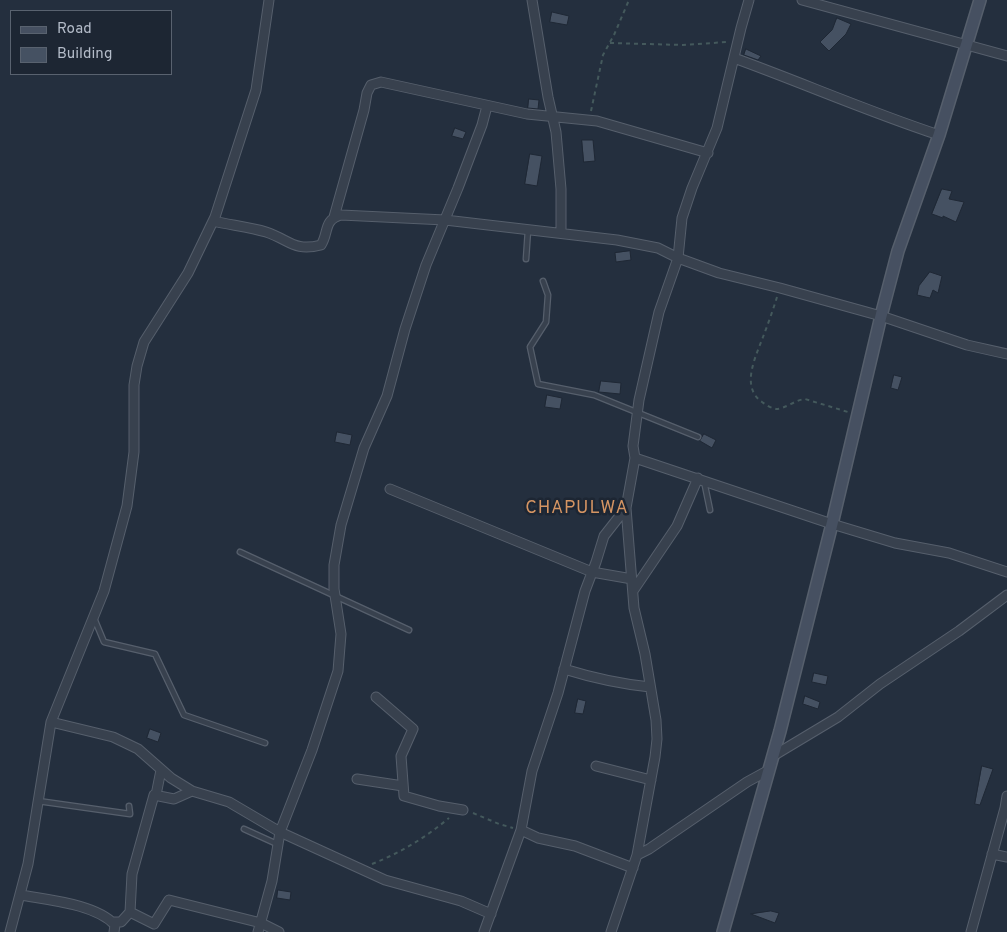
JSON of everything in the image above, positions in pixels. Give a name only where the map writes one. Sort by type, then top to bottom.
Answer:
[{"type":"street","points":[[10,932],[28,864],[51,722],[104,591],[127,506],[134,452],[134,385],[137,366],[144,342],[188,274],[213,221],[230,174],[256,90],[269,0]]},
{"type":"street","points":[[532,0],[556,132],[560,167],[561,233]]},
{"type":"street","points":[[611,932],[637,855],[657,739],[656,720],[634,608],[626,508],[635,458],[633,446],[637,413],[659,312],[678,258],[682,218],[692,188],[717,128],[749,0]]},
{"type":"street","points":[[802,0],[1007,56]]},
{"type":"street","points":[[723,932],[773,756],[832,524],[898,251],[939,135],[980,0]]},
{"type":"street","points":[[734,58],[939,135]]},
{"type":"street","points":[[334,217],[364,110],[367,92],[371,85],[380,82],[398,84],[487,106],[552,118],[597,121],[708,152]]},
{"type":"street","points":[[259,927],[272,881],[280,832],[312,750],[338,671],[341,634],[335,596],[334,564],[342,525],[364,448],[387,396],[404,329],[426,265],[482,125],[487,106]]},
{"type":"street","points":[[213,221],[266,232],[295,247],[309,248],[321,245],[328,223],[334,217],[340,215],[445,220],[617,240],[658,248],[678,258],[719,273],[881,316],[967,345],[1007,354]]},
{"type":"street","points":[[635,458],[832,524],[895,543],[949,553],[1007,572]]},
{"type":"street","points":[[632,591],[677,526],[701,479]]},
{"type":"street","points":[[390,489],[592,572],[632,579]]},
{"type":"street","points":[[484,932],[521,830],[532,771],[564,669],[585,591],[604,536],[626,508]]},
{"type":"street","points":[[773,756],[838,716],[1007,595]]},
{"type":"street","points":[[564,669],[625,685],[650,687]]},
{"type":"street","points":[[376,697],[412,729],[401,756],[404,796],[463,810]]},
{"type":"street","points":[[51,722],[113,737],[138,750],[171,778],[192,791],[228,802],[280,832],[385,880],[461,901],[491,914]]},
{"type":"street","points":[[596,766],[651,780]]},
{"type":"street","points":[[113,922],[121,922],[130,912],[132,874],[149,809],[154,795],[156,795],[161,770]]},
{"type":"street","points":[[637,855],[769,770]]},
{"type":"street","points":[[357,779],[403,786]]},
{"type":"street","points":[[156,795],[174,799],[192,791]]},
{"type":"street","points":[[971,932],[1007,796]]},
{"type":"street","points":[[521,830],[538,838],[575,846],[633,868]]},
{"type":"street","points":[[992,854],[1007,857]]},
{"type":"street","points":[[20,895],[90,909],[109,918],[115,924],[114,932]]},
{"type":"street","points":[[130,912],[154,924],[169,900],[279,932]]},
{"type":"lane","points":[[526,259],[528,229]]},
{"type":"lane","points":[[543,281],[548,295],[546,322],[530,347],[538,384],[594,395],[698,437]]},
{"type":"lane","points":[[701,479],[710,510]]},
{"type":"lane","points":[[240,552],[409,630]]},
{"type":"lane","points":[[94,618],[104,642],[155,654],[184,715],[264,743]]},
{"type":"lane","points":[[38,801],[130,814],[129,806]]},
{"type":"lane","points":[[244,829],[277,844]]},
{"type":"path","points":[[589,121],[603,55],[629,0]]},
{"type":"path","points":[[610,43],[683,45],[738,41]]},
{"type":"path","points":[[780,288],[752,365],[751,386],[755,394],[759,400],[775,409],[805,399],[858,415]]},
{"type":"path","points":[[360,869],[394,855],[414,844],[456,812],[463,810],[521,830]]},
{"type":"building","points":[[552,12],[569,16],[567,25],[550,22]]},
{"type":"building","points":[[837,18],[851,24],[846,34],[829,51],[820,42],[832,30]]},
{"type":"building","points":[[746,49],[761,56],[758,60],[744,55]]},
{"type":"building","points":[[529,99],[539,100],[538,109],[528,108]]},
{"type":"building","points":[[455,128],[466,132],[463,139],[452,136]]},
{"type":"building","points":[[582,140],[593,140],[595,161],[584,162]]},
{"type":"building","points":[[530,154],[542,156],[537,186],[525,184]]},
{"type":"building","points":[[942,189],[952,191],[949,199],[964,202],[956,222],[943,216],[943,218],[932,214]]},
{"type":"building","points":[[630,251],[631,260],[616,262],[615,253]]},
{"type":"building","points":[[930,272],[942,276],[938,293],[933,290],[930,298],[917,295],[919,286]]},
{"type":"building","points":[[894,375],[902,377],[898,390],[891,388]]},
{"type":"building","points":[[601,381],[621,383],[620,394],[599,392]]},
{"type":"building","points":[[547,395],[562,398],[560,409],[545,407]]},
{"type":"building","points":[[337,432],[352,435],[350,445],[335,442]]},
{"type":"building","points":[[704,434],[716,440],[712,448],[700,441]]},
{"type":"building","points":[[814,673],[828,676],[826,685],[812,682]]},
{"type":"building","points":[[805,696],[820,702],[818,709],[803,704]]},
{"type":"building","points":[[578,699],[586,701],[583,714],[575,713]]},
{"type":"building","points":[[150,729],[161,733],[158,742],[147,738]]},
{"type":"building","points":[[982,766],[993,769],[980,805],[975,804]]},
{"type":"building","points":[[278,890],[291,892],[290,900],[277,898]]},
{"type":"building","points":[[771,911],[779,913],[775,923],[751,914]]},
{"type":"district","name":"CHAPULWA","points":[[577,509]]}]
